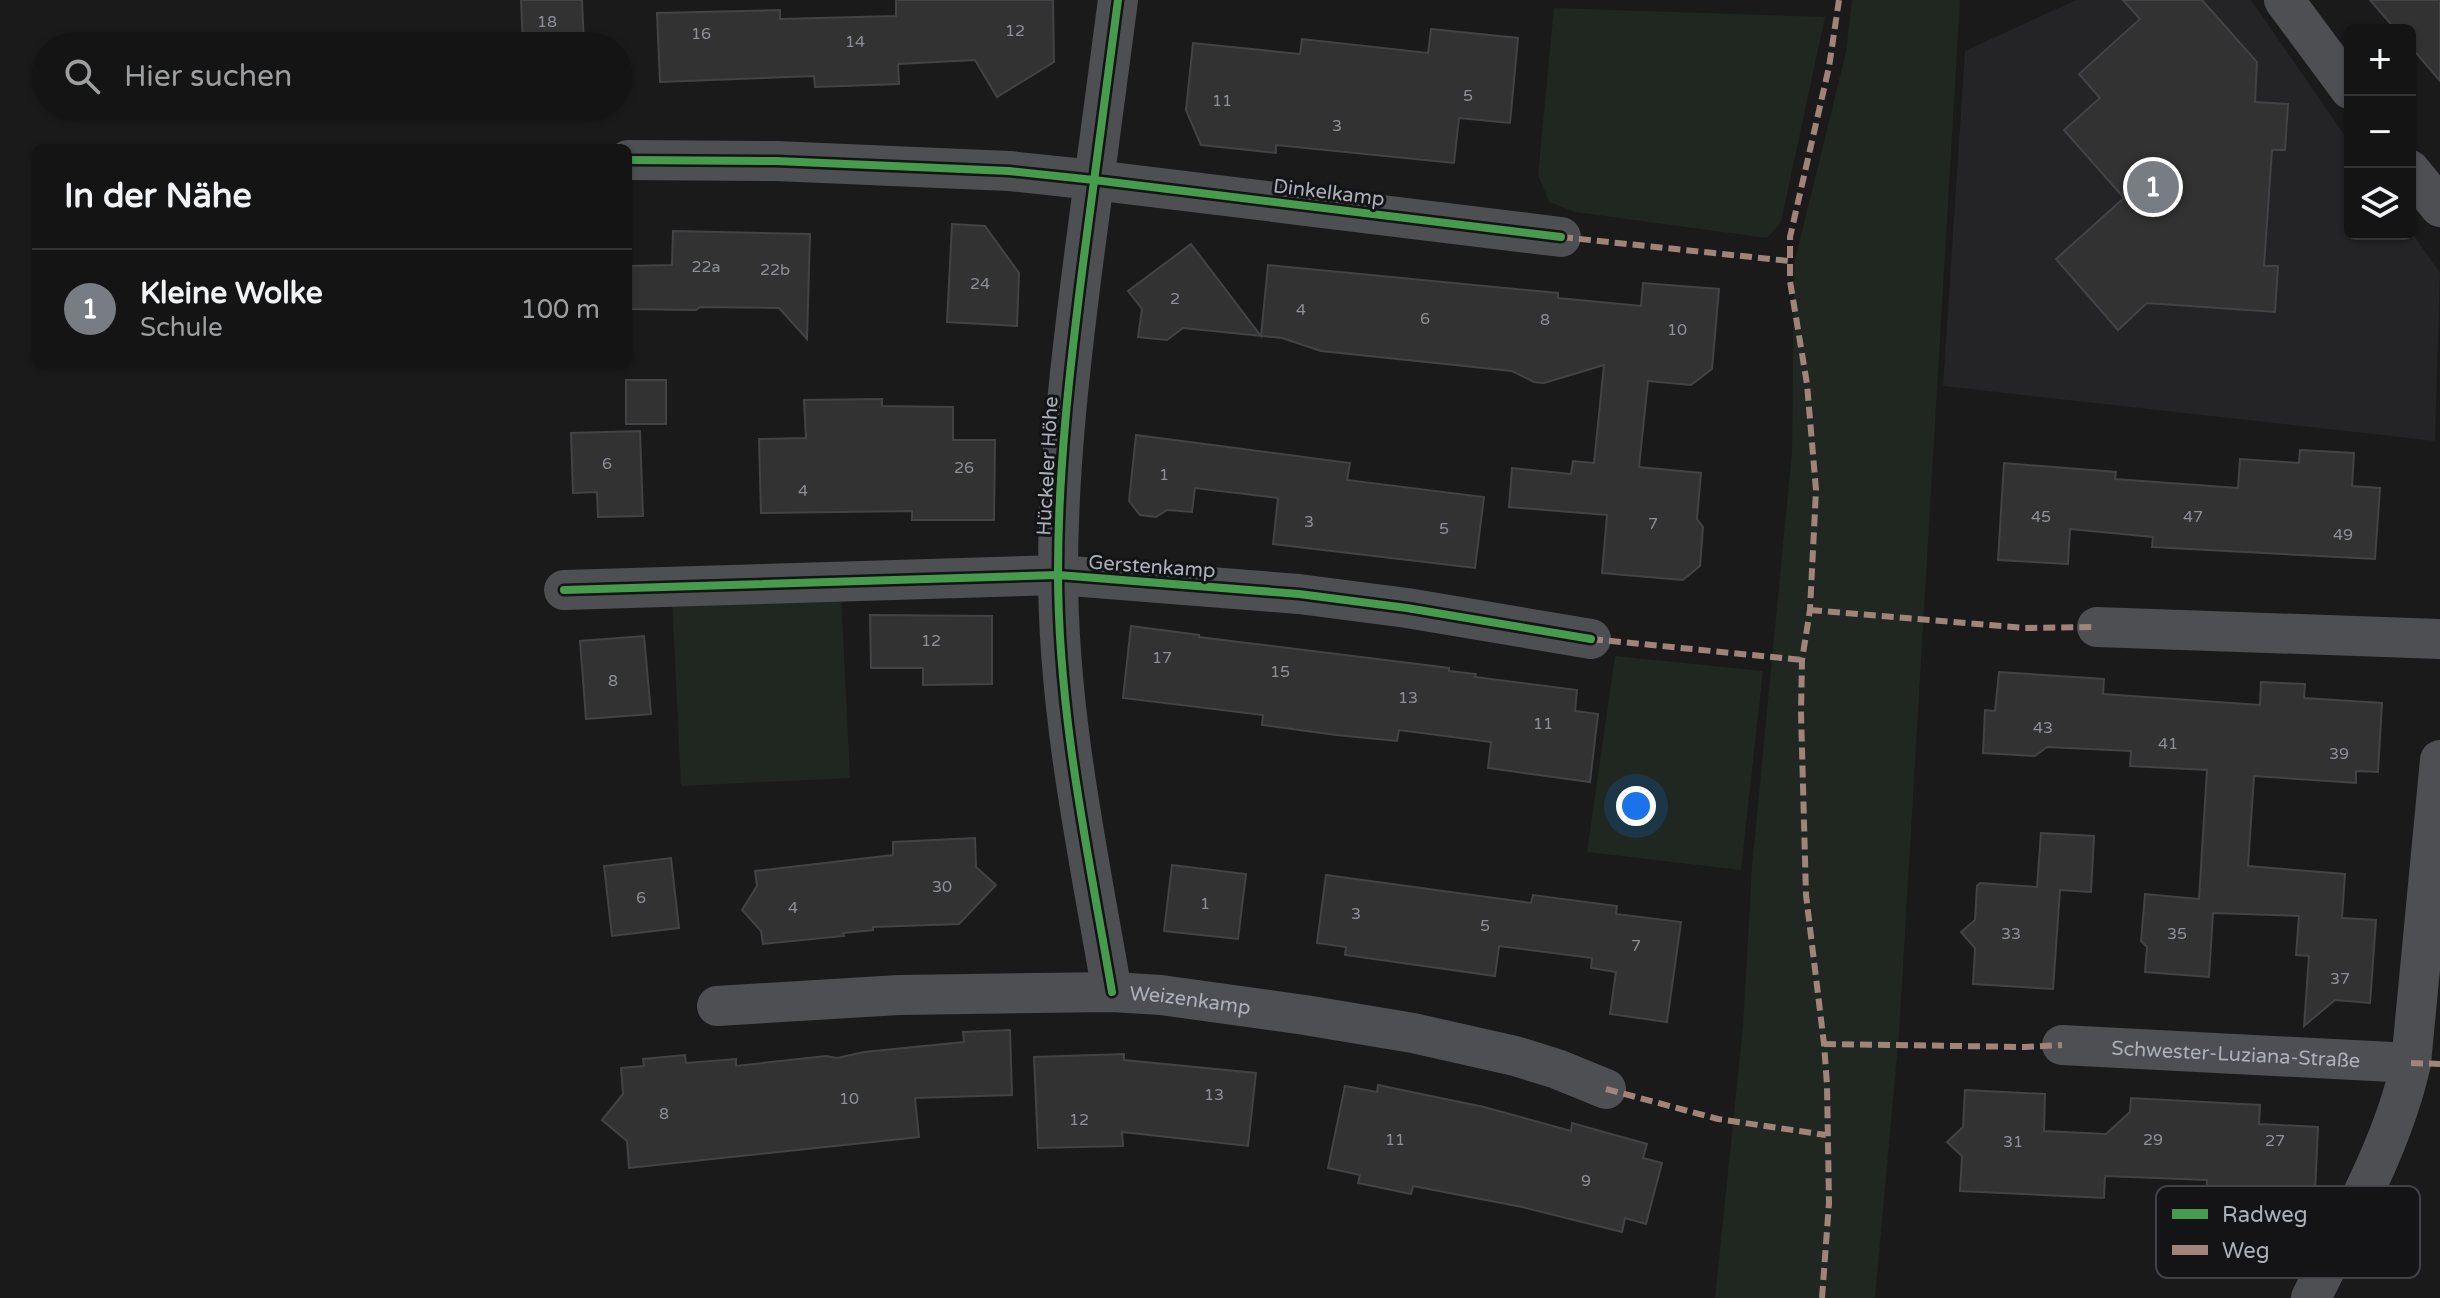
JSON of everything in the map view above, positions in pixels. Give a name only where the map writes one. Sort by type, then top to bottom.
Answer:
[{"type":"street","name":"Hückeler Höhe","points":[[1112,992],[1072,764],[1058,575],[1066,402],[1118,0]]},
{"type":"street","points":[[2284,0],[2344,81]]},
{"type":"street","points":[[632,160],[776,161],[1009,171],[1094,180]]},
{"type":"street","points":[[2416,177],[2440,207]]},
{"type":"street","name":"Dinkelkamp","points":[[1094,180],[1561,237]]},
{"type":"street","name":"Gerstenkamp","points":[[564,590],[1058,575],[1299,594],[1407,608],[1591,639]]},
{"type":"street","points":[[2097,627],[2440,639]]},
{"type":"street","points":[[2365,1186],[2403,1098],[2411,1063],[2440,760]]},
{"type":"street","name":"Weizenkamp","points":[[717,1006],[899,995],[1112,992],[1213,1001],[1413,1033],[1515,1056],[1606,1089]]},
{"type":"street","name":"Schwester-Luziana-Straße","points":[[2062,1045],[2411,1063]]},
{"type":"street","points":[[2311,1298],[2321,1278]]},
{"type":"shaded area","points":[[1852,0],[1960,0],[1899,1034],[1875,1298],[1715,1298],[1743,1026],[1752,867],[1792,451],[1794,264],[1846,52]]},
{"type":"shaded area","points":[[2076,0],[2251,0],[2344,134],[2344,240],[2416,239],[2440,273],[2435,441],[1943,386],[1965,51]]},
{"type":"shaded area","points":[[1554,8],[1825,17],[1781,222],[1767,238],[1575,212],[1549,202],[1538,175]]},
{"type":"shaded area","points":[[841,592],[850,778],[681,786],[672,599]]},
{"type":"shaded area","points":[[1615,656],[1763,671],[1741,870],[1587,852]]},
{"type":"building","points":[[521,0],[582,0],[583,32],[522,32]]},
{"type":"building","points":[[896,0],[1053,0],[1054,62],[997,97],[975,60],[898,64],[899,84],[815,87],[814,76],[660,82],[657,13],[780,10],[780,19],[896,16]]},
{"type":"building","points":[[2123,0],[2202,0],[2257,62],[2255,102],[2288,104],[2285,150],[2272,150],[2264,266],[2278,266],[2275,312],[2147,303],[2118,330],[2056,259],[2124,198],[2064,130],[2100,98],[2079,74],[2140,19]]},
{"type":"building","points":[[2370,0],[2440,0],[2440,81],[2416,53],[2416,24],[2391,24]]},
{"type":"building","points":[[1431,29],[1518,38],[1510,123],[1459,118],[1454,163],[1276,145],[1276,153],[1201,145],[1186,110],[1193,43],[1300,54],[1302,39],[1428,53]]},
{"type":"building","points":[[952,224],[985,226],[1019,273],[1017,326],[947,322]]},
{"type":"building","points":[[673,231],[810,234],[807,339],[779,308],[632,309],[632,266],[672,265]]},
{"type":"building","points":[[1191,244],[1261,336],[1183,328],[1167,340],[1138,337],[1142,309],[1128,291]]},
{"type":"building","points":[[1268,265],[1558,293],[1558,298],[1641,306],[1643,283],[1719,289],[1712,369],[1691,385],[1648,381],[1639,467],[1701,473],[1697,519],[1703,527],[1700,566],[1683,580],[1602,573],[1607,515],[1509,507],[1512,468],[1571,474],[1573,461],[1594,463],[1604,365],[1544,383],[1534,382],[1512,371],[1321,351],[1282,338],[1261,336]]},
{"type":"building","points":[[626,380],[666,380],[666,424],[626,424]]},
{"type":"building","points":[[882,399],[882,406],[953,407],[953,440],[995,440],[994,520],[912,520],[912,511],[761,513],[759,439],[806,438],[804,400]]},
{"type":"building","points":[[640,431],[643,516],[598,517],[597,492],[573,493],[571,433]]},
{"type":"building","points":[[1136,435],[1350,463],[1347,480],[1484,497],[1475,568],[1273,544],[1278,498],[1195,488],[1192,512],[1167,510],[1156,517],[1140,515],[1129,501]]},
{"type":"building","points":[[2300,450],[2354,453],[2352,486],[2380,488],[2375,559],[2152,547],[2153,537],[2070,529],[2068,564],[1998,560],[2004,463],[2116,472],[2115,479],[2238,488],[2240,459],[2299,463]]},
{"type":"building","points":[[870,615],[992,616],[992,684],[923,685],[923,668],[871,668]]},
{"type":"building","points":[[1131,626],[1449,668],[1449,671],[1476,674],[1475,677],[1577,690],[1575,711],[1598,714],[1590,782],[1488,768],[1491,742],[1399,730],[1397,741],[1336,735],[1262,725],[1263,715],[1123,698]]},
{"type":"building","points":[[644,636],[651,714],[586,719],[580,641]]},
{"type":"building","points":[[1999,672],[2104,679],[2103,694],[2260,705],[2261,682],[2305,684],[2304,698],[2382,703],[2378,772],[2356,771],[2356,783],[2254,776],[2248,866],[2345,874],[2342,918],[2376,920],[2370,1003],[2335,1000],[2304,1026],[2309,956],[2296,955],[2299,916],[2213,913],[2209,977],[2145,972],[2147,947],[2141,941],[2145,894],[2199,899],[2207,770],[2130,766],[2131,751],[2047,747],[2035,756],[1983,753],[1985,710],[1995,711]]},
{"type":"building","points":[[2041,833],[2094,836],[2091,892],[2060,890],[2053,989],[1973,984],[1975,948],[1961,932],[1975,920],[1977,886],[1980,883],[2037,887]]},
{"type":"building","points":[[975,838],[976,867],[996,885],[959,924],[873,927],[873,930],[843,933],[844,936],[763,944],[761,931],[742,910],[757,886],[755,871],[893,855],[893,842]]},
{"type":"building","points":[[671,858],[679,928],[612,936],[604,866]]},
{"type":"building","points":[[1172,865],[1246,874],[1238,939],[1164,931]]},
{"type":"building","points":[[1326,875],[1531,903],[1533,895],[1617,906],[1616,914],[1681,922],[1667,1022],[1610,1014],[1616,972],[1591,968],[1592,958],[1499,946],[1495,976],[1345,955],[1346,947],[1317,943]]},
{"type":"building","points":[[1010,1030],[1012,1095],[915,1098],[919,1137],[629,1168],[627,1141],[602,1120],[623,1094],[621,1068],[644,1066],[643,1059],[685,1055],[686,1063],[736,1059],[736,1066],[826,1056],[837,1058],[864,1052],[964,1042],[963,1032]]},
{"type":"building","points":[[1124,1054],[1124,1060],[1256,1073],[1248,1146],[1122,1132],[1123,1146],[1038,1148],[1034,1057]]},
{"type":"building","points":[[1378,1085],[1484,1107],[1571,1131],[1572,1123],[1647,1144],[1643,1158],[1662,1163],[1646,1224],[1625,1218],[1622,1232],[1522,1207],[1413,1186],[1411,1194],[1358,1183],[1360,1175],[1328,1168],[1345,1086],[1377,1092]]},
{"type":"building","points":[[1965,1090],[2045,1094],[2044,1131],[2106,1134],[2130,1112],[2131,1098],[2260,1105],[2259,1124],[2318,1127],[2315,1186],[2207,1186],[2207,1180],[2105,1176],[2104,1198],[1960,1191],[1962,1156],[1947,1142],[1963,1127]]},
{"type":"marked path","points":[[1822,1298],[1829,1203],[1827,1085],[1806,895],[1801,713],[1802,660],[1810,610],[1816,490],[1807,384],[1790,281],[1790,237],[1829,67],[1839,0]]},
{"type":"marked path","points":[[1561,237],[1789,261]]},
{"type":"marked path","points":[[1810,610],[2025,628],[2097,627]]},
{"type":"marked path","points":[[1591,639],[1802,660]]},
{"type":"marked path","points":[[1824,1044],[2062,1045]]},
{"type":"marked path","points":[[2411,1063],[2440,1064]]},
{"type":"marked path","points":[[1606,1089],[1718,1119],[1826,1135]]},
{"type":"cycle path","points":[[1112,992],[1069,730],[1059,625],[1058,572],[1062,456],[1069,379],[1118,0]]},
{"type":"cycle path","points":[[632,160],[776,161],[1009,171],[1561,237]]},
{"type":"cycle path","points":[[564,590],[1058,575],[1299,594],[1407,608],[1591,639]]},
{"type":"place","name":"Kleine Wolke","points":[[2153,187]]}]
